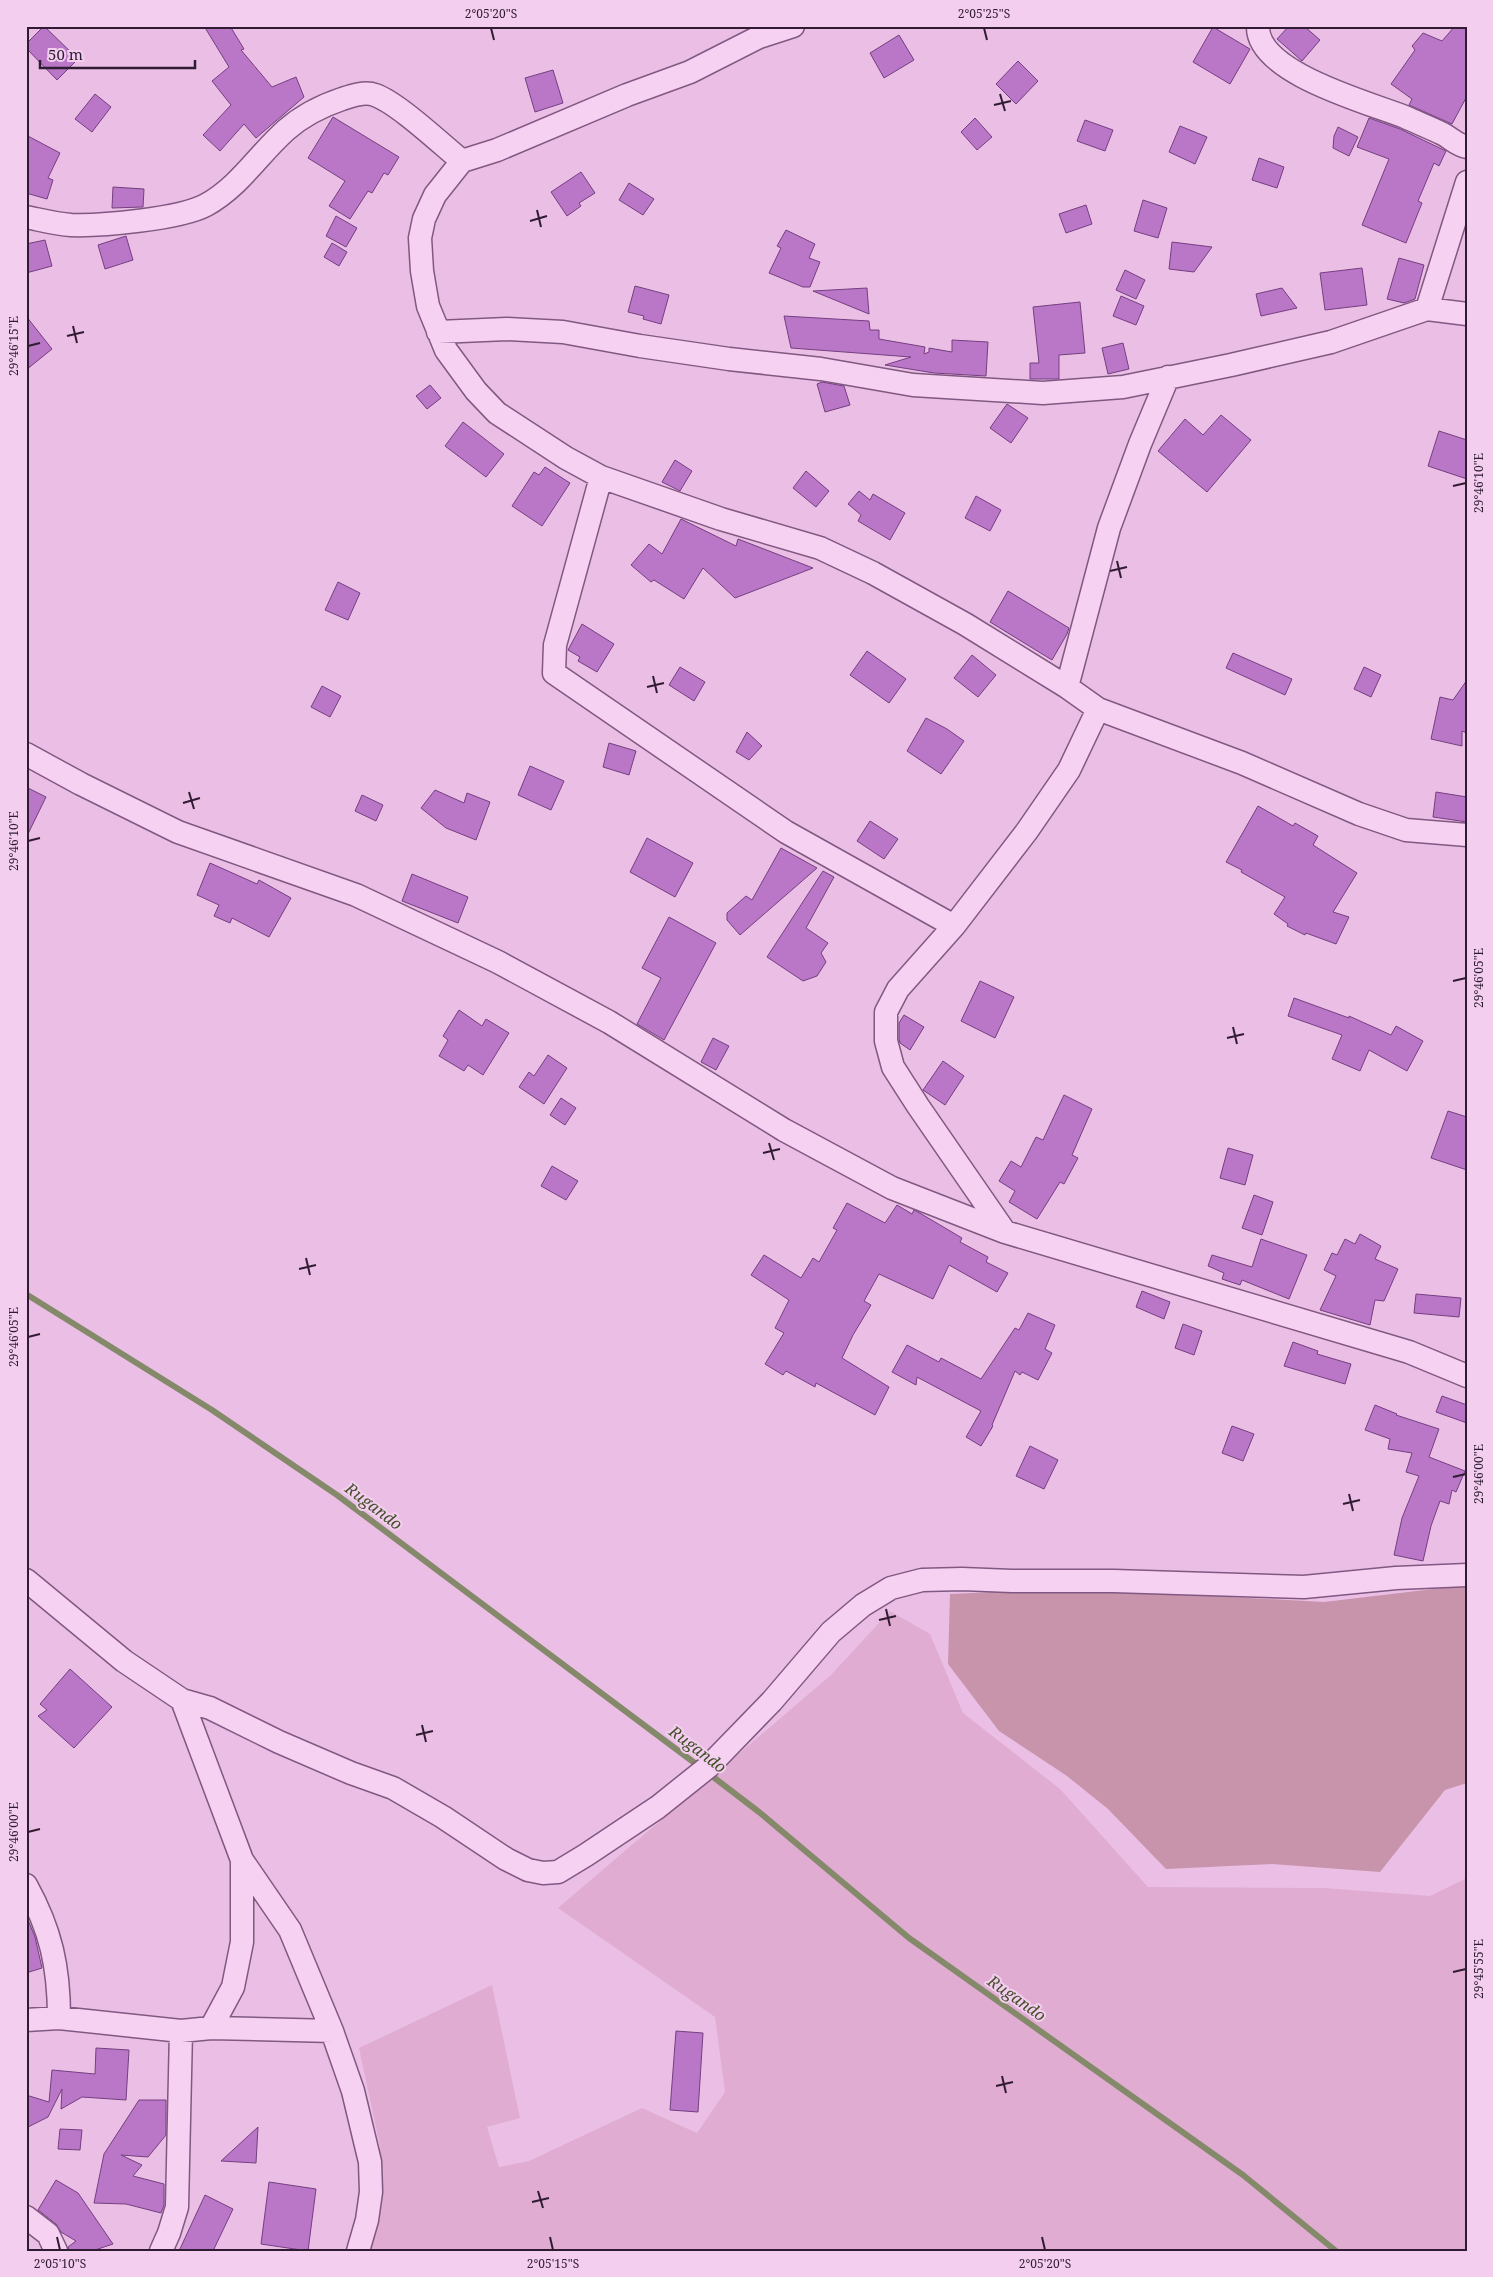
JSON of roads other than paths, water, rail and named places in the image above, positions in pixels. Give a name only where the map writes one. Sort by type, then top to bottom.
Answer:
[{"type":"street","points":[[793,26],[759,36],[690,72],[497,150],[462,161],[435,195],[424,219],[420,238],[422,272],[428,306],[446,350],[476,391],[497,413],[540,443],[601,478],[721,519],[820,548],[873,573],[965,624],[1067,687],[1098,709],[1242,763],[1359,814],[1406,830],[1467,835]]},
{"type":"street","points":[[1258,26],[1261,42],[1285,65],[1309,80],[1345,96],[1404,117],[1467,147]]},
{"type":"street","points":[[26,217],[70,225],[112,223],[180,214],[204,206],[238,182],[286,130],[310,112],[332,102],[361,94],[374,94],[392,104],[462,161]]},
{"type":"street","points":[[1427,309],[1467,182]]},
{"type":"street","points":[[438,332],[507,329],[563,332],[649,348],[821,369],[913,385],[1043,393],[1123,387],[1331,342],[1427,309],[1467,314]]},
{"type":"street","points":[[1067,687],[1109,528],[1140,444],[1168,377]]},
{"type":"street","points":[[601,478],[555,645],[554,672],[786,832],[954,926]]},
{"type":"street","points":[[1005,1232],[893,1067],[886,1041],[886,1012],[898,989],[954,926],[1027,831],[1069,770],[1098,709]]},
{"type":"street","points":[[26,754],[81,784],[178,832],[356,895],[467,947],[602,1017],[838,1161],[892,1188],[1005,1232],[1409,1352],[1467,1376]]},
{"type":"street","points":[[26,1580],[124,1661],[182,1700],[224,1714],[279,1742],[413,1798],[506,1859],[528,1870],[558,1872],[658,1807],[708,1767],[772,1701],[831,1632],[863,1604],[891,1588],[922,1580],[962,1579],[1114,1581],[1304,1587],[1396,1578],[1467,1575]]},
{"type":"street","points":[[182,1700],[242,1860],[290,1930],[332,2031],[354,2091],[370,2162],[370,2201],[367,2220],[358,2251]]},
{"type":"street","points":[[212,2028],[233,1987],[242,1942],[242,1860]]},
{"type":"street","points":[[26,1885],[39,1907],[54,1950],[60,2018]]},
{"type":"street","points":[[26,2020],[60,2018],[181,2030],[212,2028],[332,2031]]},
{"type":"street","points":[[161,2251],[177,2208],[181,2030]]},
{"type":"street","points":[[26,2217],[48,2234],[56,2251]]},
{"type":"waterway","name":"Rugando","points":[[26,1294],[212,1410],[337,1495],[700,1767]]},
{"type":"waterway","name":"Rugando","points":[[708,1773],[759,1812],[909,1938],[1243,2175],[1336,2251]]}]
